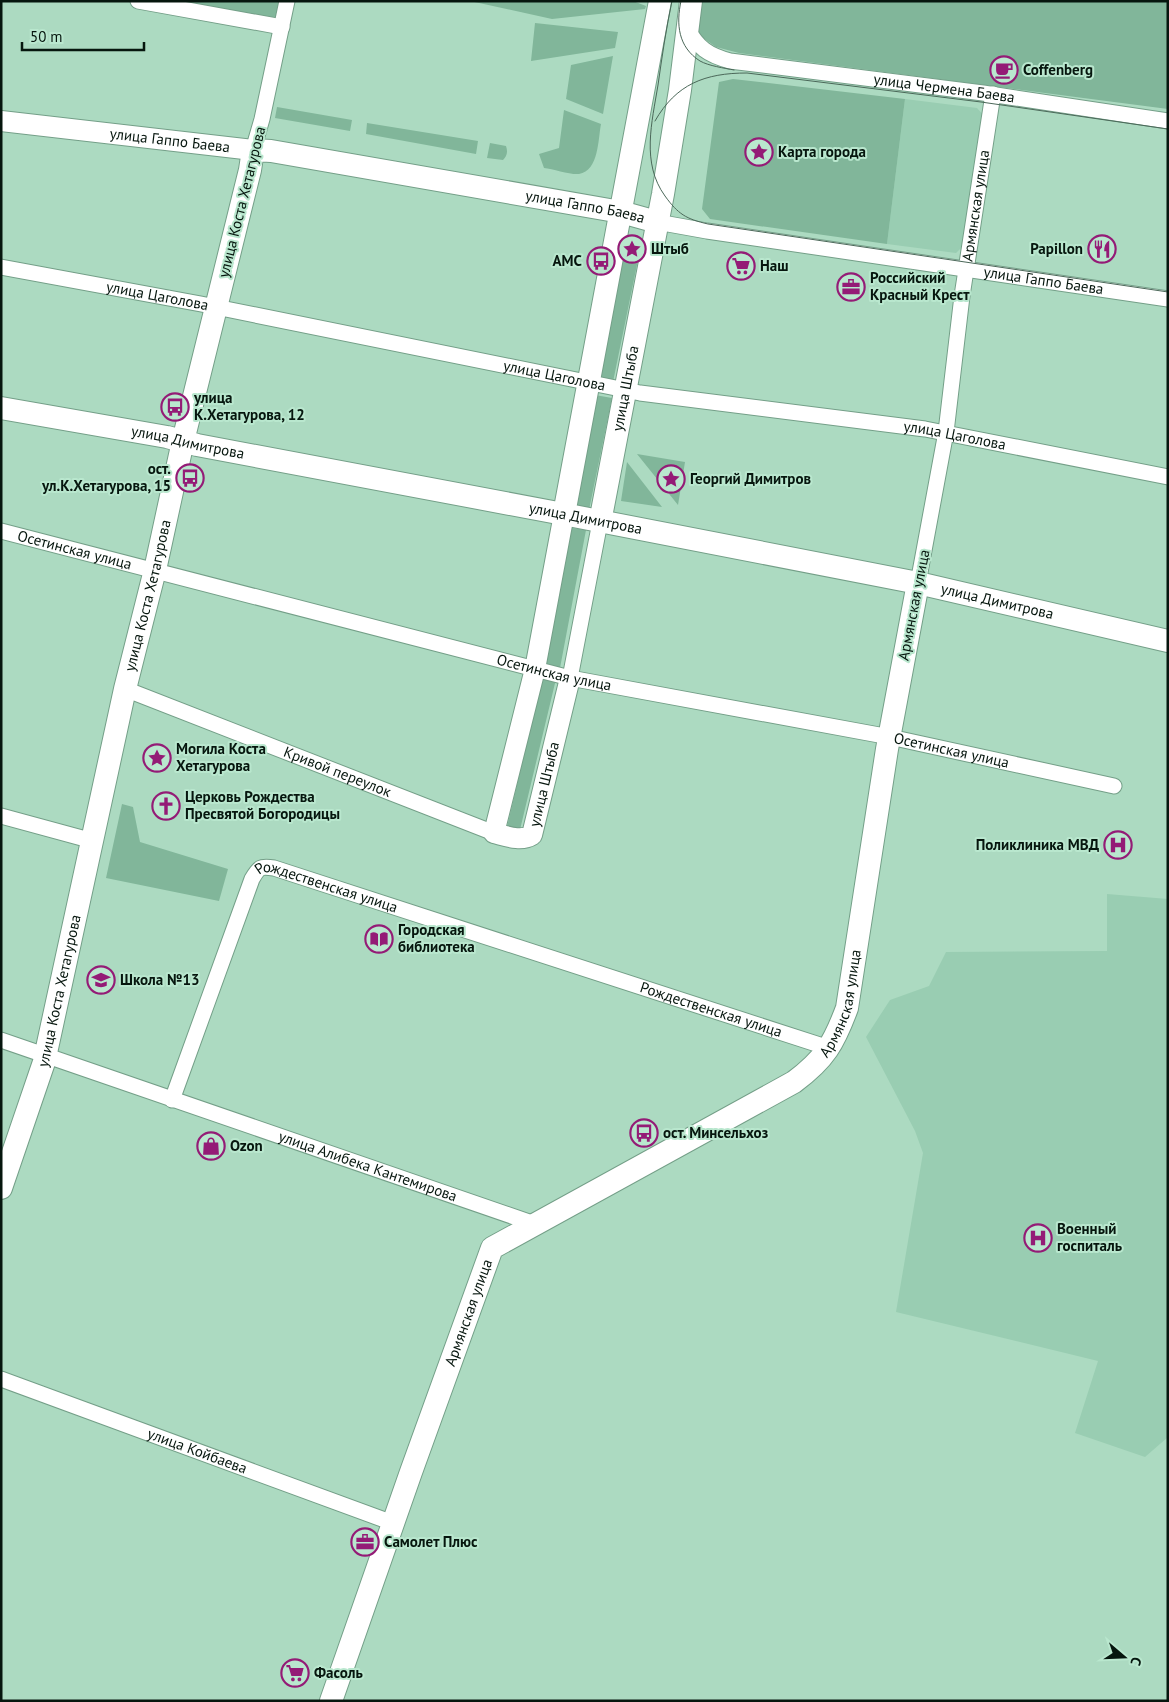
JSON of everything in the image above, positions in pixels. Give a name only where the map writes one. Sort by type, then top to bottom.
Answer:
[{"type":"main road","points":[[564,514],[659,10]]},
{"type":"main road","name":"улица Штыба","points":[[600,522],[663,194],[680,90],[689,15]]},
{"type":"main road","name":"улица Гаппо Баева","points":[[253,150],[271,151],[621,212],[657,222]]},
{"type":"main road","name":"улица Коста Хетагурова","points":[[1,1188],[46,1055],[125,689],[155,570],[183,441],[250,170],[253,150]]},
{"type":"main road","name":"улица Димитрова","points":[[1,408],[183,441],[918,583],[1168,642]]},
{"type":"main road","name":"Армянская улица","points":[[331,1701],[492,1248],[794,1082],[811,1069],[829,1048],[837,1035],[847,1008],[890,736],[918,583]]},
{"type":"street","points":[[138,1],[282,27]]},
{"type":"street","name":"улица Коста Хетагурова","points":[[253,150],[262,119],[287,1]]},
{"type":"street","name":"улица Чермена Баева","points":[[689,15],[694,41],[710,55],[721,59],[992,94],[1168,121]]},
{"type":"street","name":"Армянская улица","points":[[918,583],[946,432],[966,270],[992,94]]},
{"type":"street","name":"улица Гаппо Баева","points":[[1,121],[253,150]]},
{"type":"street","name":"улица Гаппо Баева","points":[[657,222],[1168,300]]},
{"type":"street","name":"улица Цаголова","points":[[1,267],[216,307],[625,390],[946,432],[1168,477]]},
{"type":"street","points":[[494,833],[535,669],[564,514]]},
{"type":"street","name":"улица Штыба","points":[[494,833],[514,838],[527,838],[532,835],[570,678],[600,522]]},
{"type":"street","name":"Осетинская улица","points":[[1,531],[570,678],[890,736],[1114,786]]},
{"type":"street","name":"Кривой переулок","points":[[125,689],[494,833]]},
{"type":"street","points":[[1,816],[93,841]]},
{"type":"street","name":"Рождественская улица","points":[[172,1100],[252,879],[258,869],[265,866],[466,929],[829,1048]]},
{"type":"street","name":"улица Алибека Кантемирова","points":[[1,1040],[535,1224]]},
{"type":"street","name":"улица Койбаева","points":[[1,1379],[393,1523]]},
{"type":"shaded area","points":[[175,1],[280,1],[277,20]]},
{"type":"shaded area","points":[[470,1],[633,1],[646,6],[645,9],[552,19]]},
{"type":"shaded area","points":[[701,1],[1168,1],[1168,109],[739,53],[716,47],[696,33]]},
{"type":"shaded area","points":[[535,23],[618,32],[615,48],[531,61]]},
{"type":"shaded area","points":[[613,56],[603,114],[566,99],[571,65]]},
{"type":"shaded area","points":[[733,79],[905,99],[887,244],[710,219],[702,209],[719,82]]},
{"type":"shaded area","points":[[905,99],[977,108],[985,117],[965,244],[956,253],[887,244]]},
{"type":"shaded area","points":[[277,107],[352,120],[350,131],[275,118]]},
{"type":"shaded area","points":[[564,110],[601,124],[594,161],[586,172],[571,174],[544,168],[539,154],[559,148]]},
{"type":"shaded area","points":[[367,123],[478,141],[476,154],[366,134]]},
{"type":"shaded area","points":[[490,143],[506,146],[507,154],[503,160],[487,158]]},
{"type":"shaded area","points":[[626,246],[640,250],[613,382],[599,380]]},
{"type":"shaded area","points":[[595,395],[612,398],[588,515],[573,513]]},
{"type":"shaded area","points":[[637,454],[685,462],[678,505]]},
{"type":"shaded area","points":[[627,462],[662,507],[621,501]]},
{"type":"shaded area","points":[[572,528],[586,530],[560,668],[545,666]]},
{"type":"shaded area","points":[[543,676],[556,679],[519,834],[506,831]]},
{"type":"shaded area","points":[[122,804],[133,807],[140,842],[228,869],[219,901],[106,878]]},
{"type":"shaded area","name":"Военный госпиталь","points":[[1107,894],[1168,899],[1168,1437],[1145,1457],[1075,1433],[1098,1361],[896,1312],[923,1153],[915,1131],[866,1037],[890,1000],[929,986],[946,952],[1107,951]]},
{"type":"tram line","points":[[672,1],[653,113],[650,142],[653,170],[658,183],[665,196],[683,215],[708,224],[1168,292]]},
{"type":"tram line","points":[[681,1],[679,26],[680,34],[687,49],[704,63],[734,70]]},
{"type":"tram line","points":[[655,121],[672,98],[693,83],[718,75],[747,73],[981,102],[1168,129]]},
{"type":"place","name":"Coffenberg","points":[[1004,70]]},
{"type":"place","name":"Карта города","points":[[759,152]]},
{"type":"place","name":"Штыб","points":[[632,249]]},
{"type":"place","name":"Papillon","points":[[1102,249]]},
{"type":"place","name":"АМС","points":[[601,261]]},
{"type":"place","name":"Наш","points":[[741,266]]},
{"type":"place","name":"Российский Красный Крест","points":[[851,287]]},
{"type":"place","name":"улица К.Хетагурова, 12","points":[[175,407]]},
{"type":"place","name":"ост. ул.К.Хетагурова, 15","points":[[190,478]]},
{"type":"place","name":"Георгий Димитров","points":[[671,479]]},
{"type":"place","name":"Могила Коста Хетагурова","points":[[157,758]]},
{"type":"place","name":"Церковь Рождества Пресвятой Богородицы","points":[[166,806]]},
{"type":"place","name":"Поликлиника МВД","points":[[1118,845]]},
{"type":"place","name":"Городская библиотека","points":[[379,939]]},
{"type":"place","name":"Школа №13","points":[[101,980]]},
{"type":"place","name":"ост. Минсельхоз","points":[[644,1133]]},
{"type":"place","name":"Ozon","points":[[211,1146]]},
{"type":"place","name":"Военный госпиталь","points":[[1038,1238]]},
{"type":"place","name":"Самолет Плюс","points":[[365,1542]]},
{"type":"place","name":"Фасоль","points":[[295,1673]]}]
